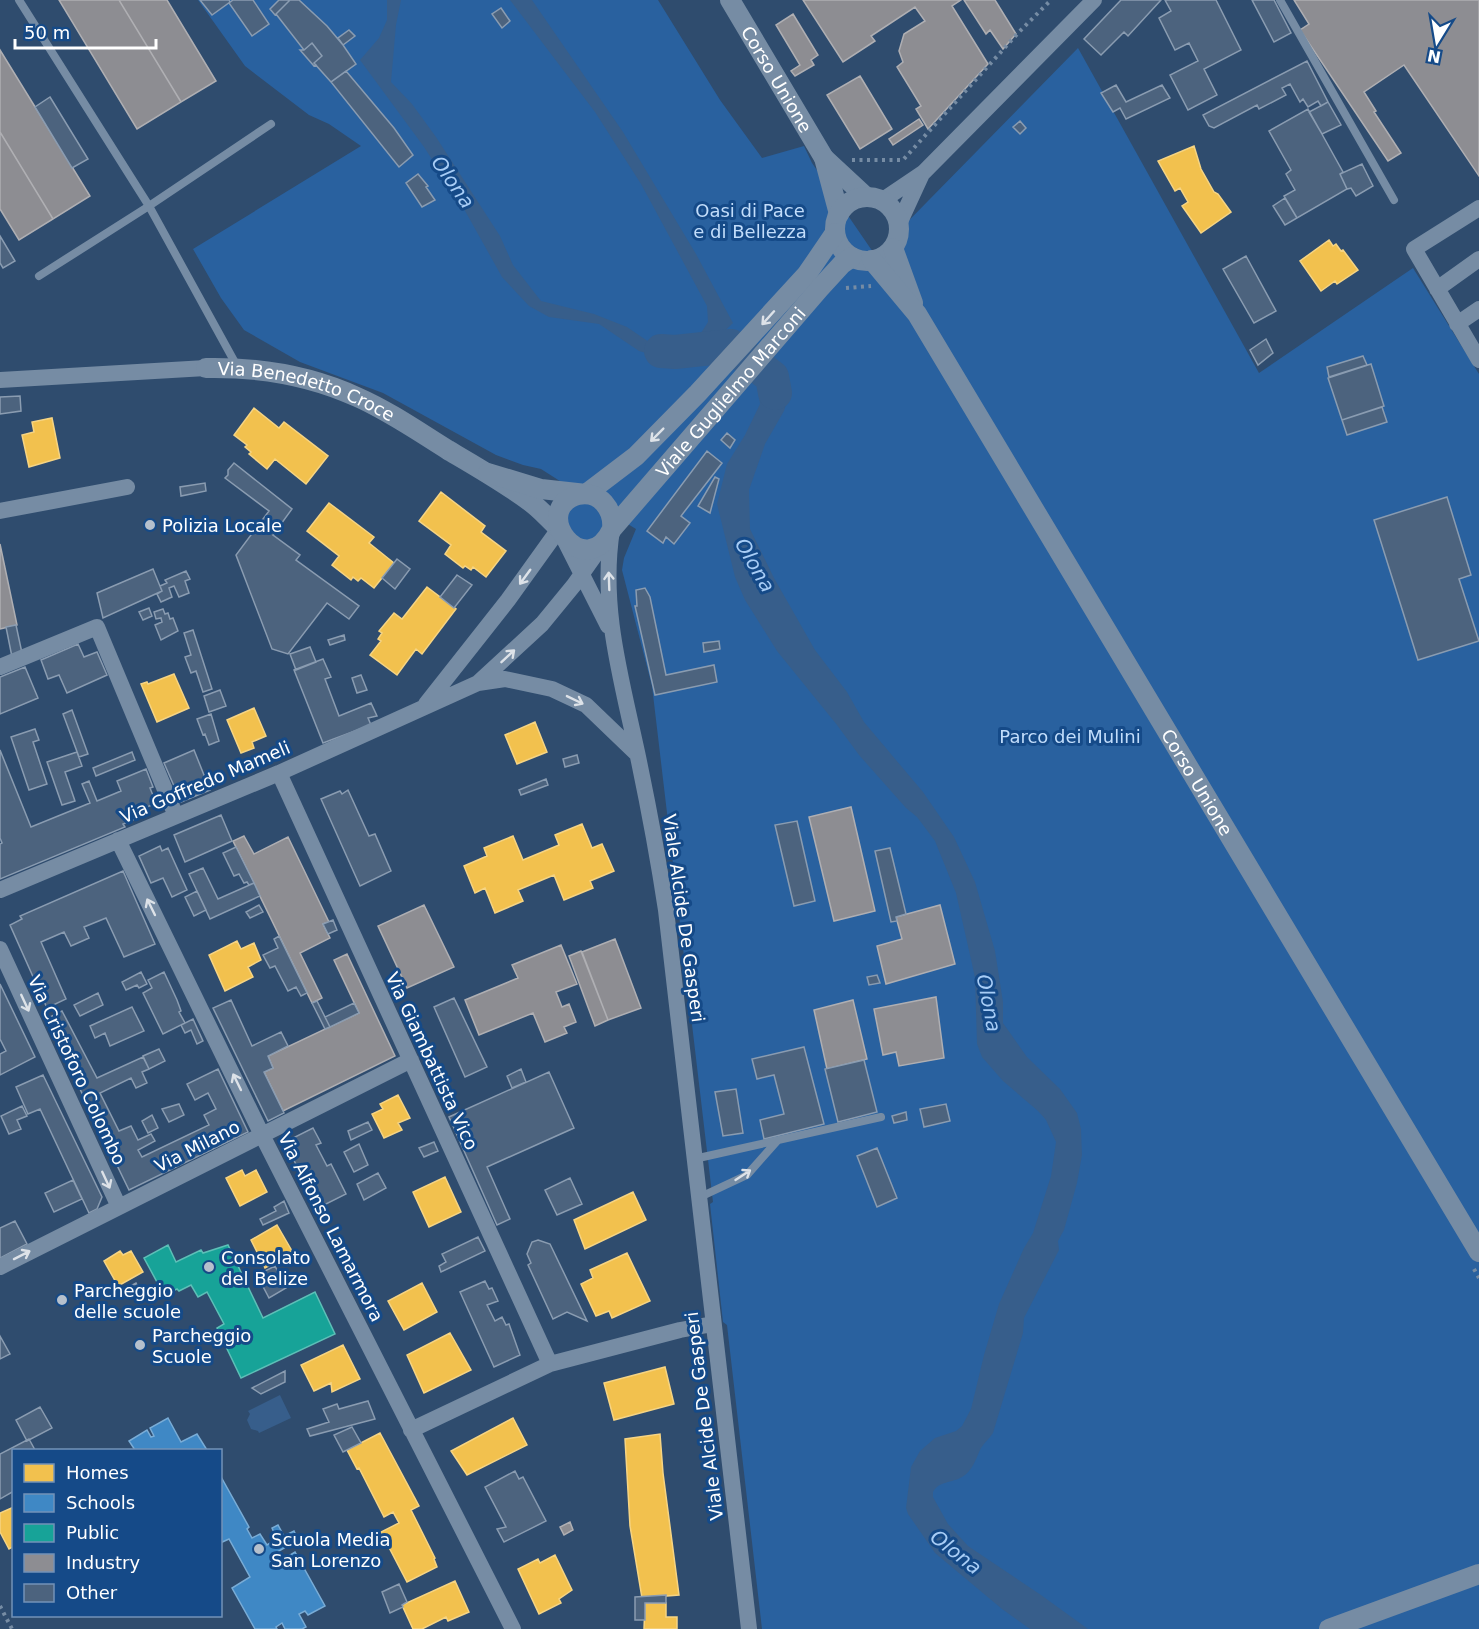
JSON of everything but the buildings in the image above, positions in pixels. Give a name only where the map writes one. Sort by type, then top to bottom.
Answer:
[{"type":"street","name":"Corso Unione","points":[[730,0],[824,158],[839,214]]},
{"type":"street","points":[[839,214],[845,205],[854,199],[874,198],[922,173],[1094,0]]},
{"type":"street","name":"Corso Unione","points":[[824,158],[874,198]]},
{"type":"street","points":[[899,224],[922,173]]},
{"type":"street","points":[[836,233],[838,243],[852,257],[872,261],[887,254],[893,248],[899,232],[899,224],[896,214],[874,198]]},
{"type":"street","points":[[1479,208],[1414,249],[1479,360]]},
{"type":"street","name":"Viale Guglielmo Marconi","points":[[608,535],[717,408],[813,281],[836,233],[835,223],[839,214]]},
{"type":"street","name":"Corso Unione","points":[[893,248],[917,314]]},
{"type":"street","name":"Viale Guglielmo Marconi","points":[[586,494],[636,456],[813,281],[852,257]]},
{"type":"street","points":[[1437,289],[1479,259]]},
{"type":"street","name":"Corso Unione","points":[[872,261],[917,314],[1479,1252]]},
{"type":"street","points":[[1457,324],[1479,309]]},
{"type":"street","name":"Via Benedetto Croce","points":[[0,380],[238,368],[316,381],[358,397],[488,473],[534,505],[562,534]]},
{"type":"street","name":"Via Benedetto Croce","points":[[488,473],[541,489],[586,494]]},
{"type":"street","points":[[0,511],[127,487]]},
{"type":"street","points":[[586,494],[595,496],[610,510],[613,519],[608,535],[611,632],[558,522],[563,506],[576,496],[586,494]]},
{"type":"street","points":[[562,534],[579,548],[592,548],[608,535]]},
{"type":"street","name":"Via Goffredo Mameli","points":[[424,708],[562,534]]},
{"type":"street","name":"Via Goffredo Mameli","points":[[478,683],[542,624],[583,573],[608,535]]},
{"type":"street","points":[[0,667],[97,627],[176,816]]},
{"type":"street","name":"Viale Alcide De Gasperi","points":[[611,632],[653,828],[666,910],[749,1629]]},
{"type":"street","name":"Via Goffredo Mameli","points":[[0,890],[279,773],[478,683],[505,679],[552,689],[586,705],[637,754]]},
{"type":"street","name":"Via Giambattista Vico","points":[[279,773],[550,1364]]},
{"type":"street","name":"Via Alfonso Lamarmora","points":[[118,840],[262,1135],[513,1629]]},
{"type":"street","name":"Via Cristoforo Colombo","points":[[0,950],[119,1207]]},
{"type":"street","name":"Via Milano","points":[[0,1267],[411,1060]]},
{"type":"street","points":[[411,1430],[550,1364],[680,1330],[713,1324]]},
{"type":"street","points":[[1329,1629],[1479,1574]]},
{"type":"lane","points":[[19,0],[149,206],[238,368]]},
{"type":"lane","points":[[1280,0],[1394,200]]},
{"type":"lane","points":[[39,276],[271,124]]},
{"type":"lane","points":[[694,1159],[881,1117]]},
{"type":"lane","points":[[698,1198],[747,1175],[778,1140]]},
{"type":"path","points":[[845,160],[903,160],[1051,0]]},
{"type":"path","points":[[0,1606],[12,1629]]},
{"type":"green space","name":"Parco dei Mulini","points":[[198,0],[658,0],[720,100],[762,158],[804,146],[812,163],[875,255],[1078,48],[1259,373],[1413,268],[1479,374],[1479,1629],[762,1629],[727,1325],[723,1322],[710,1204],[713,1202],[652,686],[622,570],[624,558],[636,529],[608,512],[607,533],[580,545],[562,514],[585,497],[541,469],[496,455],[383,393],[300,362],[244,330],[221,298],[193,249],[361,146],[329,124],[309,115],[245,66]]},
{"type":"water","points":[[387,0],[401,0],[396,25],[391,82],[412,104],[436,137],[500,236],[513,265],[541,301],[594,314],[627,327],[649,342],[671,345],[681,344],[701,333],[708,322],[707,306],[641,184],[595,112],[510,0],[532,0],[623,132],[696,254],[733,323],[701,354],[686,359],[666,359],[639,351],[599,324],[549,317],[529,306],[502,277],[464,209],[424,147],[360,60],[379,38],[387,20]]},
{"type":"water","points":[[773,357],[788,380],[789,394],[784,411],[765,444],[749,490],[750,529],[774,578],[815,650],[847,692],[864,722],[923,792],[954,837],[975,882],[995,951],[1003,1002],[1003,1023],[1027,1057],[1060,1089],[1077,1113],[1081,1129],[1082,1155],[1077,1183],[1064,1230],[1058,1241],[1059,1250],[1024,1318],[1023,1333],[993,1433],[981,1448],[969,1471],[958,1479],[936,1488],[933,1497],[948,1524],[968,1546],[1088,1629],[1030,1629],[1002,1609],[935,1553],[906,1508],[911,1467],[920,1451],[935,1438],[956,1431],[962,1426],[971,1409],[999,1304],[1033,1233],[1051,1176],[1056,1142],[1046,1120],[1003,1081],[982,1057],[977,1044],[975,978],[972,964],[956,893],[935,841],[917,817],[906,808],[859,755],[777,651],[745,600],[735,577],[717,504],[727,464],[760,404],[758,386],[750,379]]},
{"type":"water","points":[[280,1395],[291,1418],[259,1433],[251,1429],[247,1420],[250,1414],[248,1411]]},
{"type":"waterway","name":"Olona","points":[[661,351],[675,352],[731,346],[772,377],[775,393]]},
{"type":"place","name":"Polizia Locale","points":[[150,525]]},
{"type":"place","name":"Consolato del Belize","points":[[209,1267]]},
{"type":"place","name":"Parcheggio delle scuole","points":[[62,1300]]},
{"type":"place","name":"Parcheggio Scuole","points":[[140,1345]]},
{"type":"place","name":"Scuola Media San Lorenzo","points":[[259,1549]]},
{"type":"park label","name":"Oasi di Pace e di Bellezza","points":[[750,220]]}]
